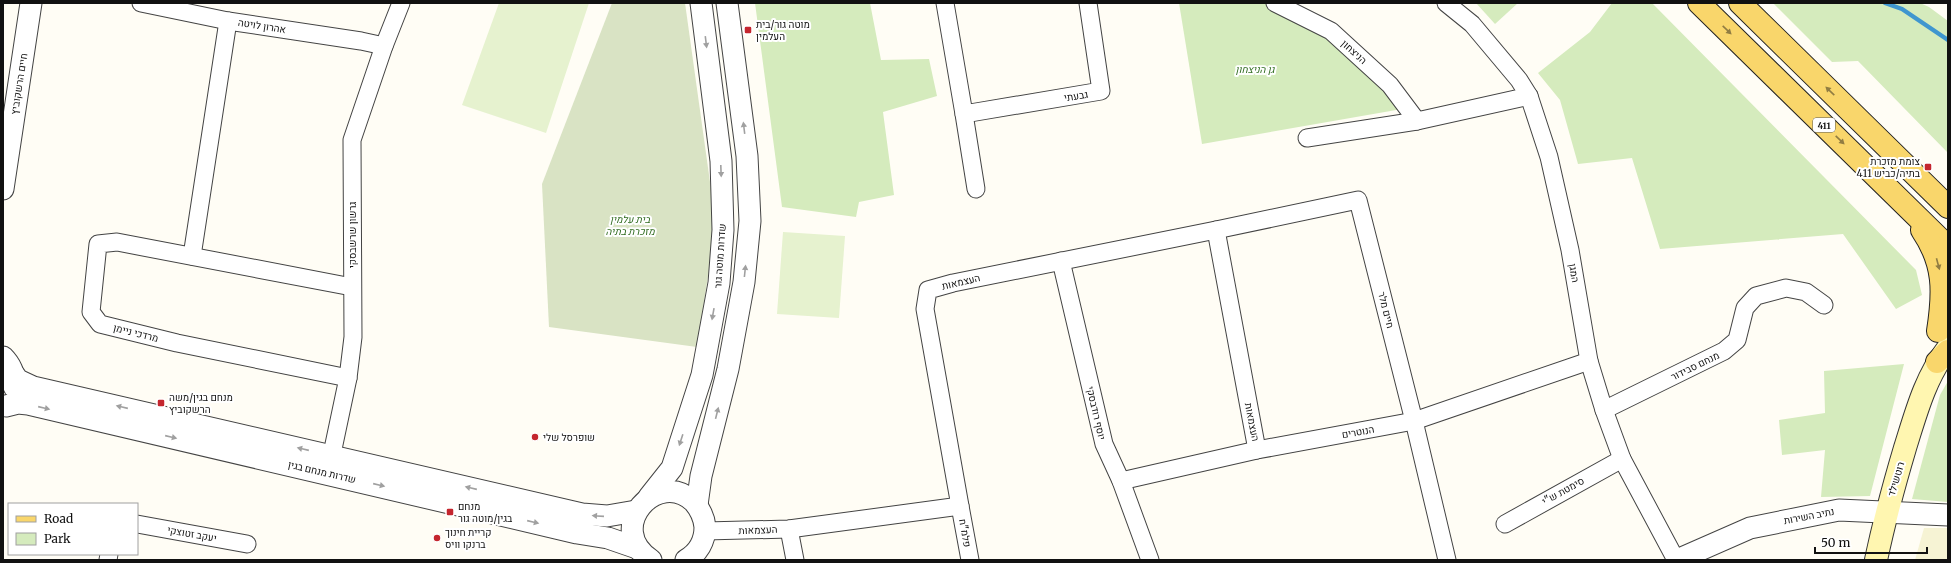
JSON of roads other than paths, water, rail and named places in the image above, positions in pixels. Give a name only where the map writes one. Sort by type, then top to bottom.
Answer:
[{"type":"main road","name":"411","points":[[1699,3],[1948,247]]},
{"type":"main road","points":[[1740,3],[1948,207]]},
{"type":"main road","points":[[1906,205],[1930,242],[1938,262],[1942,290],[1944,341]]},
{"type":"main road","name":"רוטשילד","points":[[1920,399],[1926,360],[1944,341]]},
{"type":"main road","name":"רוטשילד","points":[[1876,560],[1886,511],[1920,399],[1944,341]]},
{"type":"street","name":"חיים הרשקוביץ","points":[[3,190],[31,3]]},
{"type":"street","name":"אהרון לויטה","points":[[141,3],[228,21],[361,41],[384,46]]},
{"type":"street","name":"גרשון שרשבסקי","points":[[330,464],[348,378],[352,337],[352,140],[384,46],[401,3]]},
{"type":"street","name":"שדרות מוטה גור","points":[[643,504],[672,468],[702,375],[719,283],[723,230],[721,161],[701,3]]},
{"type":"street","points":[[686,560],[696,552],[700,546],[705,531],[704,522],[697,506],[701,476],[729,361],[744,282],[750,221],[747,156],[727,3]]},
{"type":"street","points":[[945,3],[976,190]]},
{"type":"street","name":"גבעתי","points":[[964,114],[1101,92],[1088,3]]},
{"type":"street","name":"הניצחון","points":[[1275,3],[1331,31],[1390,84],[1417,122]]},
{"type":"street","name":"המגן","points":[[1446,3],[1472,24],[1519,80],[1529,96],[1549,157],[1570,250],[1589,361],[1604,410],[1622,458],[1677,560]]},
{"type":"street","points":[[192,256],[228,21]]},
{"type":"street","points":[[1307,138],[1417,122],[1529,96]]},
{"type":"street","name":"חיים מלר","points":[[1216,230],[1358,200],[1414,421],[1447,560]]},
{"type":"street","name":"העצמאות","points":[[705,531],[789,529],[960,506],[925,309],[928,290],[953,283],[1216,230],[1257,450]]},
{"type":"street","name":"מרדכי ניימן","points":[[348,378],[177,343],[100,324],[91,312],[98,244],[117,242],[352,286]]},
{"type":"street","name":"יוסף רודבסקי","points":[[1061,261],[1104,444],[1121,481],[1150,560]]},
{"type":"street","name":"מנחם סבידור","points":[[1604,410],[1724,352],[1737,340],[1745,308],[1756,296],[1786,288],[1806,292],[1824,305]]},
{"type":"street","points":[[5,408],[14,391],[6,361]]},
{"type":"street","name":"שדרות מנחם בגין","points":[[6,361],[18,380],[33,387],[330,464],[577,533],[608,538],[644,556]]},
{"type":"street","name":"הנוטרים","points":[[1121,481],[1257,450],[1414,421],[1589,361]]},
{"type":"street","name":"שדרות מנחם בגין","points":[[5,408],[18,403],[28,404],[588,514],[607,516],[643,504],[662,493],[675,492],[683,495],[697,506]]},
{"type":"street","name":"סימטת ש\"י","points":[[1504,524],[1622,458]]},
{"type":"street","points":[[643,504],[632,529],[644,556]]},
{"type":"street","name":"פלמ\"ח","points":[[960,506],[970,560]]},
{"type":"street","name":"נתיב השירות","points":[[1677,560],[1750,528],[1839,510],[1886,511],[1948,516]]},
{"type":"street","name":"יעקב זטוצקי","points":[[138,524],[247,544]]},
{"type":"street","points":[[789,529],[795,560]]},
{"type":"waterway","points":[[1885,3],[1902,9],[1948,40]]},
{"type":"place","name":"מוטה גור/בית העלמין","points":[[748,30]]},
{"type":"place","name":"צומת מזכרת בתיה/כביש 411","points":[[1928,167]]},
{"type":"place","name":"מנחם בגין/משה הרשקוביץ","points":[[161,403]]},
{"type":"place","name":"שופרסל שלי","points":[[535,437]]},
{"type":"place","name":"מנחם בגין/מוטה גור","points":[[450,512]]},
{"type":"place","name":"קריית חינוך ברנקו וויס","points":[[437,538]]},
{"type":"park label","name":"גן הניצחון","points":[[1255,69]]},
{"type":"park label","name":"בית עלמין מזכרת בתיה","points":[[630,224]]}]
